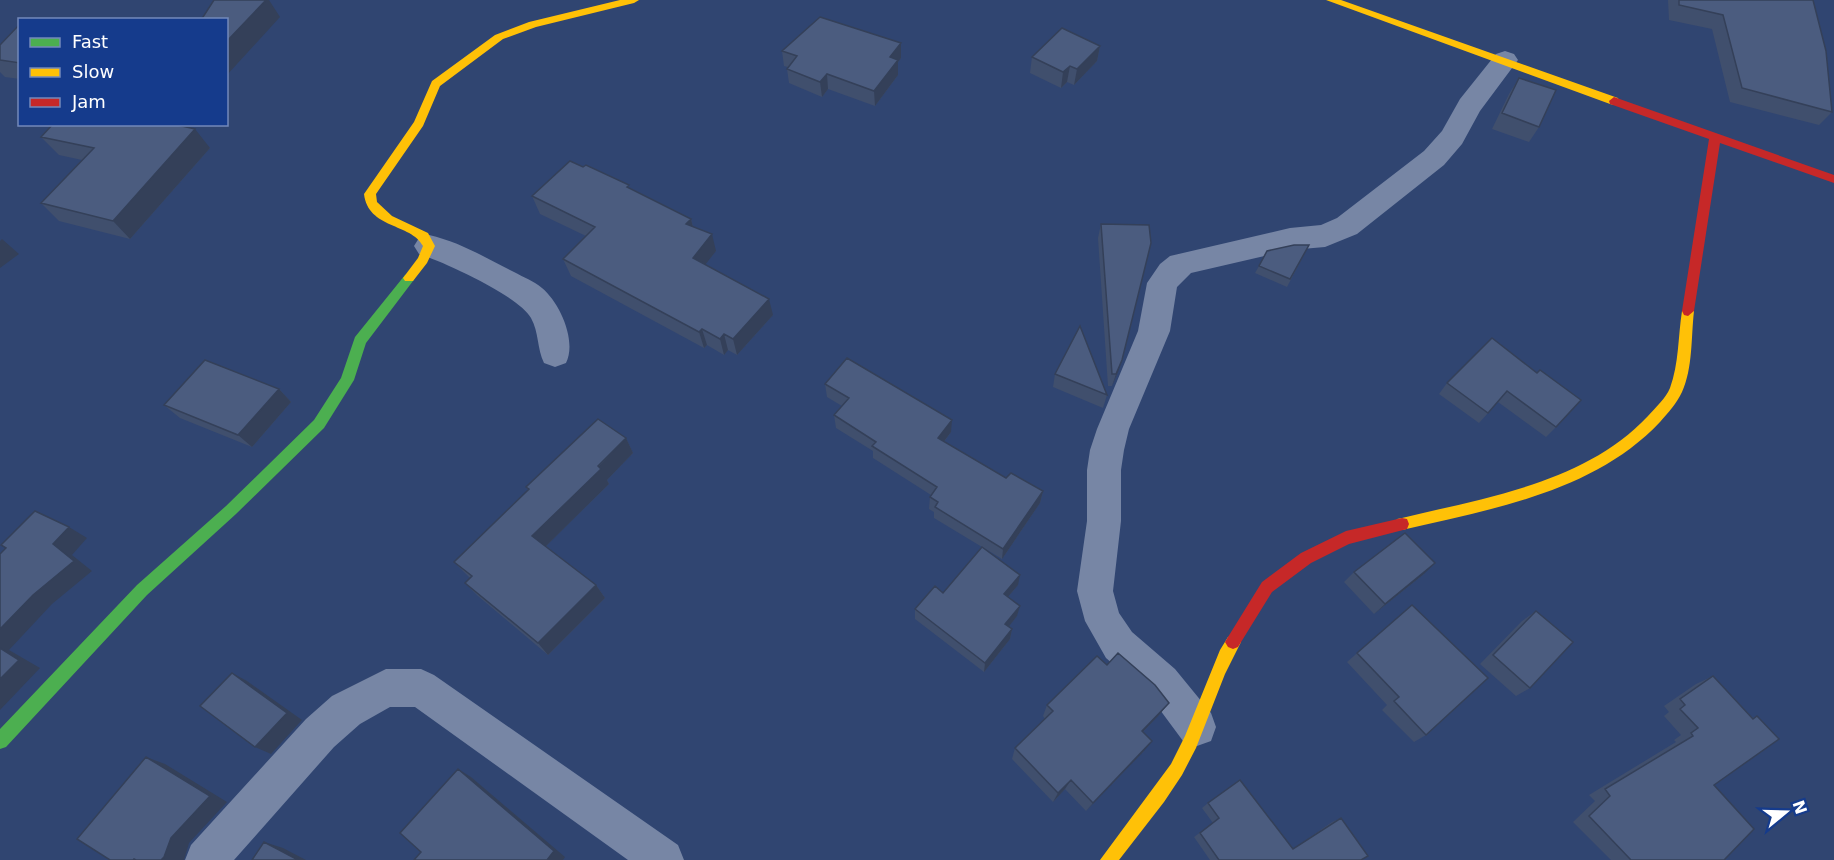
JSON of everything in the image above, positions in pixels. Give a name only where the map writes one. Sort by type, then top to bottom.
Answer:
[{"type":"street","points":[[0,741],[142,590],[231,510],[319,424],[347,381],[360,342],[423,260],[429,246],[424,236],[388,219],[370,204],[370,194],[409,140],[426,111],[430,94],[436,84],[499,37],[533,24],[634,0]]},
{"type":"street","points":[[1331,0],[1505,60],[1715,138],[1834,179]]},
{"type":"street","points":[[1197,728],[1162,682],[1119,645],[1103,621],[1095,591],[1104,521],[1104,470],[1107,450],[1113,429],[1154,332],[1162,283],[1181,264],[1290,239],[1325,236],[1347,226],[1434,158],[1452,137],[1470,106],[1505,60]]},
{"type":"street","points":[[1108,860],[1153,803],[1183,758],[1197,728],[1220,664],[1267,587],[1306,558],[1346,538],[1492,501],[1564,479],[1617,454],[1654,421],[1677,390],[1693,270],[1715,138]]},
{"type":"street","points":[[429,246],[446,250],[530,294],[541,305],[550,323],[555,354]]},
{"type":"street","points":[[207,860],[320,733],[346,710],[386,688],[421,688],[663,860]]},
{"type":"building","points":[[214,0],[266,0],[228,40],[228,18],[202,18]]},
{"type":"building","points":[[1679,0],[1813,0],[1826,51],[1832,112],[1742,88],[1723,15],[1679,5]]},
{"type":"building","points":[[820,17],[901,43],[890,57],[898,60],[874,91],[827,74],[820,82],[787,69],[797,56],[782,51]]},
{"type":"building","points":[[18,26],[18,63],[0,60],[0,45]]},
{"type":"building","points":[[1062,28],[1100,46],[1077,69],[1070,66],[1063,72],[1032,57]]},
{"type":"building","points":[[1519,78],[1556,90],[1539,127],[1502,113]]},
{"type":"building","points":[[51,126],[182,126],[195,129],[113,221],[41,203],[94,148],[41,137]]},
{"type":"building","points":[[570,161],[583,167],[586,165],[629,185],[627,187],[691,219],[686,224],[712,234],[693,258],[769,299],[733,339],[724,334],[720,339],[702,329],[699,332],[563,259],[595,227],[532,196]]},
{"type":"building","points":[[1101,224],[1149,225],[1151,243],[1122,360],[1116,374],[1112,374]]},
{"type":"building","points":[[1294,245],[1309,245],[1290,279],[1259,266],[1267,251]]},
{"type":"building","points":[[1080,326],[1107,395],[1055,374]]},
{"type":"building","points":[[1492,338],[1537,373],[1540,370],[1581,400],[1556,427],[1507,391],[1488,413],[1447,383]]},
{"type":"building","points":[[847,358],[952,420],[938,438],[1006,478],[1011,473],[1043,491],[1003,549],[935,507],[938,502],[930,497],[937,487],[872,446],[876,442],[834,415],[849,398],[825,384]]},
{"type":"building","points":[[205,360],[279,389],[238,435],[164,405]]},
{"type":"building","points":[[598,419],[626,438],[598,466],[601,469],[532,536],[596,585],[538,643],[465,583],[472,576],[454,562],[529,489],[526,487]]},
{"type":"building","points":[[35,511],[69,527],[53,544],[74,561],[33,595],[0,629],[0,554],[6,548],[1,545]]},
{"type":"building","points":[[1405,533],[1435,563],[1385,604],[1354,572]]},
{"type":"building","points":[[982,547],[1020,575],[1004,594],[1020,606],[1005,624],[1012,629],[985,663],[915,609],[935,586],[943,593]]},
{"type":"building","points":[[1412,605],[1488,678],[1426,735],[1394,701],[1399,697],[1357,653]]},
{"type":"building","points":[[1536,611],[1573,642],[1530,688],[1493,655]]},
{"type":"building","points":[[0,648],[19,660],[0,679]]},
{"type":"building","points":[[1118,653],[1155,685],[1169,703],[1142,731],[1152,741],[1093,803],[1071,780],[1058,793],[1015,748],[1053,711],[1047,705],[1097,656],[1107,665]]},
{"type":"building","points":[[232,673],[287,713],[255,747],[200,706]]},
{"type":"building","points":[[1713,676],[1753,719],[1757,716],[1779,739],[1714,785],[1754,829],[1724,860],[1631,860],[1589,816],[1610,796],[1605,789],[1693,736],[1691,733],[1698,728],[1680,709],[1685,705],[1680,699]]},
{"type":"building","points":[[146,757],[210,796],[171,838],[161,860],[110,860],[77,839]]},
{"type":"building","points":[[458,769],[554,851],[547,860],[414,860],[421,852],[400,833]]},
{"type":"building","points":[[1240,780],[1293,849],[1341,818],[1368,856],[1361,860],[1219,860],[1200,833],[1219,818],[1208,803]]},
{"type":"building","points":[[264,842],[298,860],[252,860]]},
{"type":"traffic: fast","points":[[0,741],[142,590],[231,510],[319,424],[347,380],[360,341],[409,278]]},
{"type":"traffic: slow","points":[[409,278],[423,260],[429,246],[424,236],[388,219],[371,204],[370,194],[419,123],[436,84],[499,37],[533,24],[634,0]]},
{"type":"traffic: slow","points":[[1331,0],[1614,101]]},
{"type":"traffic: slow","points":[[1402,524],[1543,487],[1578,473],[1610,456],[1638,436],[1676,391],[1681,370],[1688,311]]},
{"type":"traffic: slow","points":[[1108,860],[1149,810],[1176,770],[1191,742],[1219,670],[1233,642]]},
{"type":"traffic: jam","points":[[1614,101],[1834,179]]},
{"type":"traffic: jam","points":[[1688,311],[1715,138]]},
{"type":"traffic: jam","points":[[1233,642],[1267,587],[1306,558],[1346,538],[1402,524]]}]
